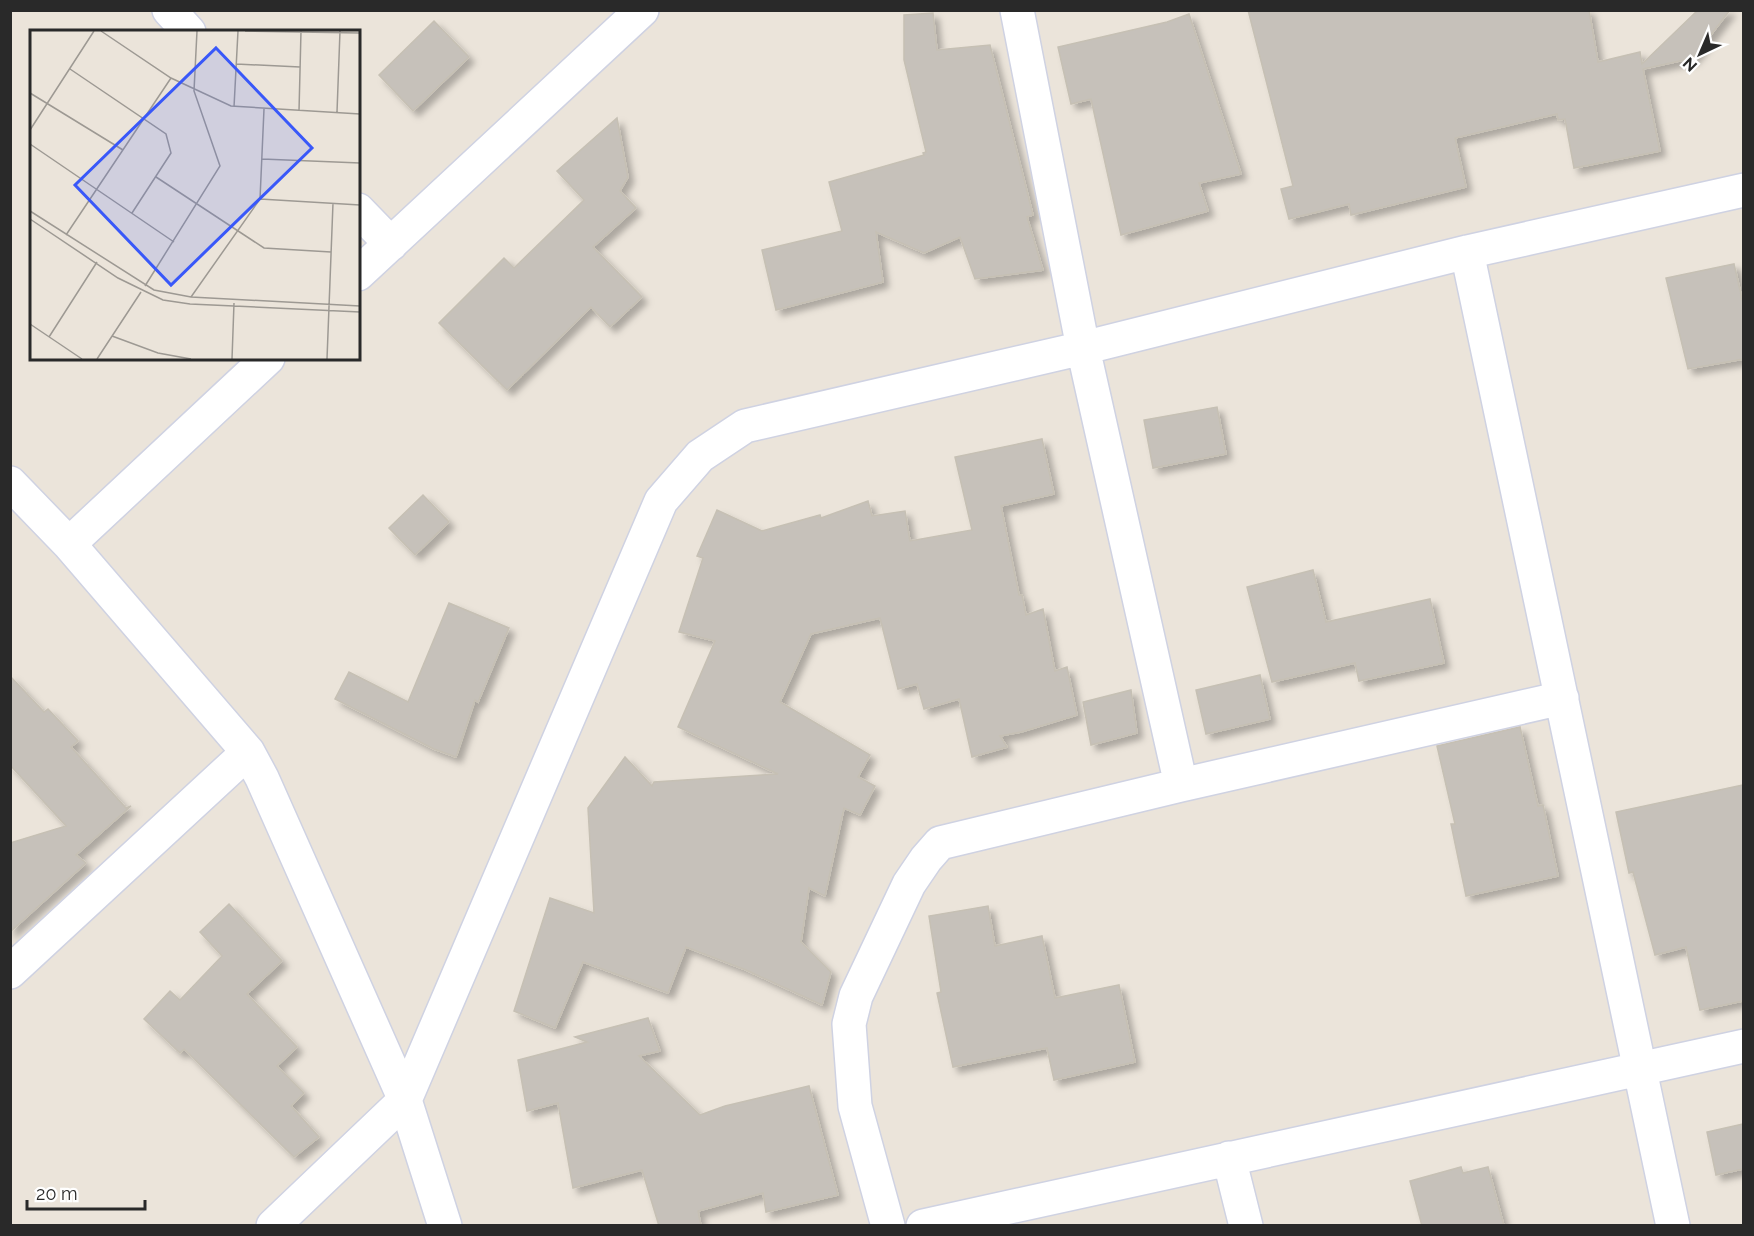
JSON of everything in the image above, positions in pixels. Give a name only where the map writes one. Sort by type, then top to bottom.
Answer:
[{"type":"street","points":[[169,10],[187,30]]},
{"type":"street","points":[[360,272],[642,10]]},
{"type":"street","points":[[1017,10],[1083,348],[1181,785]]},
{"type":"street","points":[[273,1226],[405,1100],[661,501],[700,456],[745,426],[1083,348],[1467,252],[1743,190]]},
{"type":"street","points":[[360,212],[391,244]]},
{"type":"street","points":[[1467,252],[1673,1226]]},
{"type":"street","points":[[69,544],[266,360]]},
{"type":"street","points":[[10,483],[69,544],[248,752],[262,778],[405,1100],[445,1226]]},
{"type":"street","points":[[888,1226],[855,1106],[849,1024],[856,996],[909,884],[926,858],[940,843],[1562,698]]},
{"type":"street","points":[[10,972],[248,752]]},
{"type":"street","points":[[923,1226],[1743,1046]]},
{"type":"street","points":[[1229,1158],[1246,1226]]},
{"type":"building","points":[[1248,10],[1589,10],[1598,62],[1640,52],[1642,64],[1698,10],[1730,10],[1693,58],[1643,69],[1660,151],[1574,168],[1565,119],[1558,120],[1557,114],[1455,138],[1466,187],[1351,215],[1349,204],[1289,219],[1281,189],[1293,186]]},
{"type":"building","points":[[933,13],[937,50],[990,45],[1033,215],[1027,217],[1043,270],[975,279],[960,237],[924,253],[876,232],[883,282],[776,310],[762,250],[842,231],[829,182],[924,155],[923,153],[926,152],[904,60],[904,15]]},
{"type":"building","points":[[1189,14],[1241,174],[1199,183],[1208,211],[1121,235],[1091,99],[1071,104],[1058,47],[1167,22]]},
{"type":"building","points":[[434,21],[469,57],[413,111],[379,75]]},
{"type":"building","points":[[617,118],[628,177],[620,191],[636,208],[593,247],[642,297],[610,327],[591,307],[507,390],[439,323],[504,258],[514,268],[584,200],[557,171]]},
{"type":"building","points":[[1734,264],[1743,303],[1743,359],[1688,369],[1666,278]]},
{"type":"building","points":[[1217,407],[1226,454],[1153,468],[1144,420]]},
{"type":"building","points":[[1042,439],[1054,494],[1001,506],[1019,595],[1022,595],[1026,615],[1043,609],[1055,671],[1067,667],[1077,715],[1000,736],[1007,747],[972,757],[959,699],[924,709],[917,684],[898,689],[880,618],[811,634],[780,702],[870,755],[858,777],[875,786],[860,815],[844,808],[825,896],[809,888],[801,942],[831,972],[822,1005],[746,970],[686,947],[668,993],[583,962],[555,1028],[514,1011],[550,898],[594,913],[588,808],[625,757],[652,786],[654,782],[778,774],[678,727],[715,641],[679,632],[703,558],[697,556],[717,510],[762,531],[820,515],[821,518],[868,501],[872,516],[905,511],[910,541],[972,530],[955,457]]},
{"type":"building","points":[[423,495],[449,522],[415,555],[389,528]]},
{"type":"building","points":[[1313,570],[1326,622],[1430,599],[1444,663],[1359,681],[1355,663],[1272,682],[1247,587]]},
{"type":"building","points":[[449,603],[509,628],[478,702],[475,700],[456,757],[434,749],[335,699],[349,672],[408,702]]},
{"type":"building","points":[[1260,675],[1270,719],[1206,734],[1196,690]]},
{"type":"building","points":[[10,676],[44,712],[48,709],[78,741],[71,747],[126,808],[131,806],[76,855],[86,863],[10,932],[10,843],[66,826],[10,765]]},
{"type":"building","points":[[1131,690],[1137,733],[1091,745],[1083,702]]},
{"type":"building","points":[[1520,727],[1538,806],[1543,805],[1558,876],[1466,896],[1451,824],[1455,824],[1437,746]]},
{"type":"building","points":[[1743,785],[1743,1001],[1700,1010],[1686,947],[1655,955],[1633,872],[1629,873],[1616,812]]},
{"type":"building","points":[[229,904],[282,961],[247,994],[297,1047],[277,1066],[304,1093],[291,1106],[319,1137],[294,1157],[184,1049],[180,1053],[144,1019],[170,991],[180,1000],[222,956],[200,932]]},
{"type":"building","points":[[988,906],[995,946],[1042,936],[1055,998],[1119,985],[1135,1062],[1054,1080],[1047,1048],[953,1067],[937,993],[941,992],[929,916]]},
{"type":"building","points":[[648,1018],[660,1051],[639,1056],[700,1115],[725,1106],[809,1086],[838,1195],[766,1212],[763,1193],[698,1211],[701,1226],[659,1226],[642,1170],[573,1188],[558,1103],[527,1111],[518,1060],[587,1042],[575,1037]]},
{"type":"building","points":[[1743,1124],[1743,1169],[1716,1175],[1707,1132]]},
{"type":"building","points":[[1461,1167],[1463,1173],[1488,1167],[1504,1226],[1422,1226],[1410,1181]]}]
